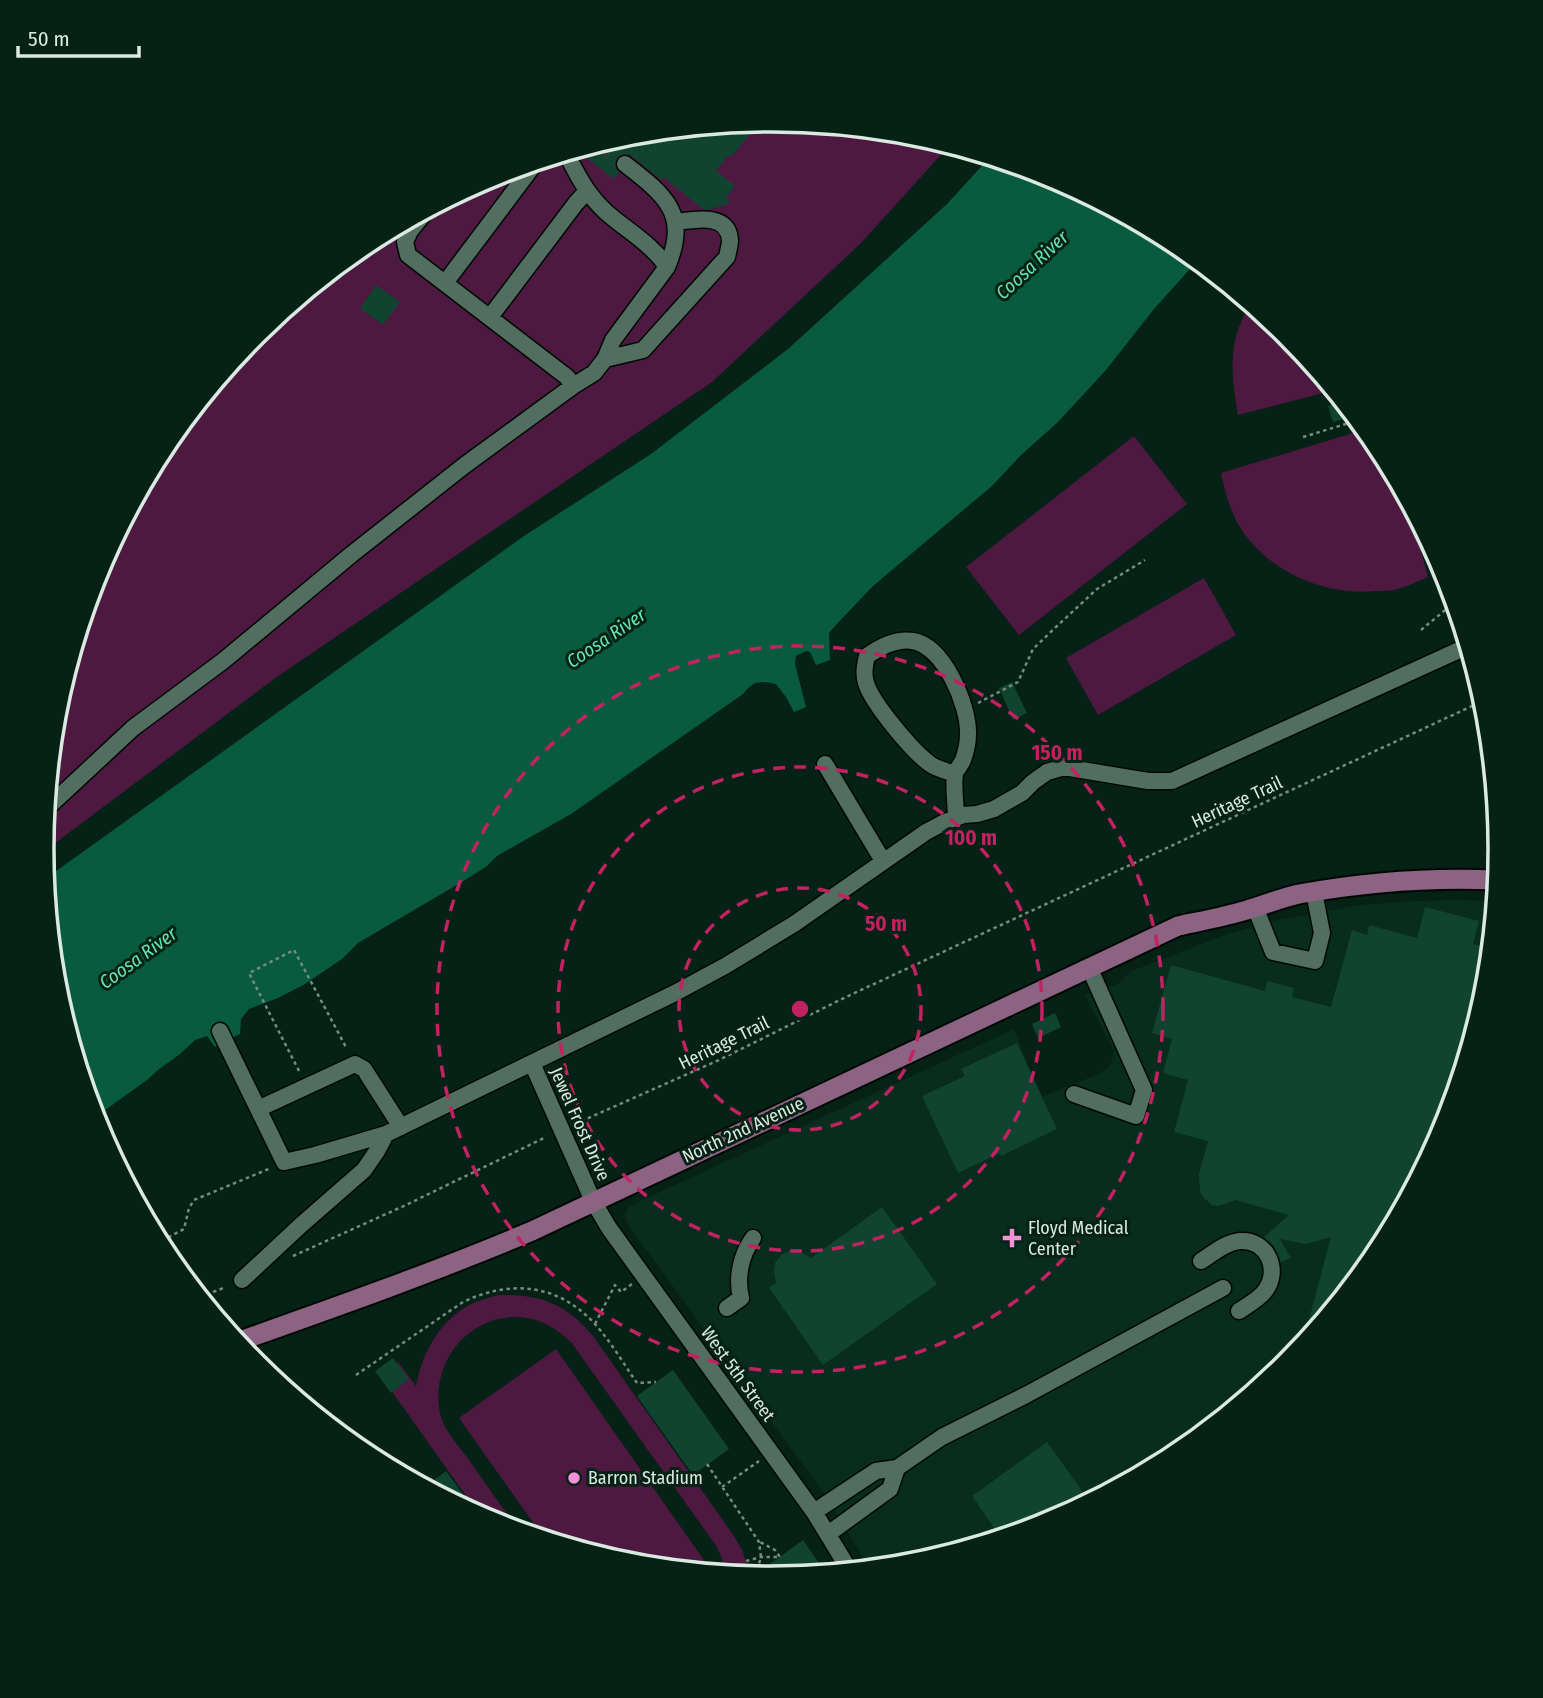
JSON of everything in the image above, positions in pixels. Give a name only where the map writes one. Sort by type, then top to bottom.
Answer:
[{"type":"main road","name":"North 2nd Avenue","points":[[247,1338],[402,1283],[532,1231],[1178,926],[1252,914],[1295,895],[1360,884],[1458,878],[1488,879]]},
{"type":"street","points":[[570,161],[587,191],[604,211],[659,255],[667,267]]},
{"type":"street","points":[[56,799],[133,728],[223,661],[352,554],[465,465],[594,373],[606,359],[613,340],[667,267],[676,238],[676,222],[667,200],[625,164]]},
{"type":"street","points":[[446,283],[526,175]]},
{"type":"street","points":[[490,317],[587,191]]},
{"type":"street","points":[[606,359],[643,350],[727,257],[730,238],[726,228],[719,223],[713,219],[676,222]]},
{"type":"street","points":[[412,229],[405,242],[408,255],[567,377],[573,386]]},
{"type":"street","points":[[955,774],[930,764],[885,717],[865,680],[867,656],[888,644],[912,641],[923,645],[942,663],[952,680],[966,710],[968,736],[963,760],[955,774],[956,818]]},
{"type":"street","points":[[220,1031],[284,1162],[315,1155],[393,1130],[675,993],[794,924],[926,832],[956,818],[994,809],[1022,793],[1047,772],[1061,768],[1080,768],[1148,782],[1172,781],[1460,650]]},
{"type":"street","points":[[824,764],[883,861]]},
{"type":"street","points":[[1252,914],[1273,951],[1315,961],[1322,933],[1314,892]]},
{"type":"street","points":[[1074,1094],[1136,1116],[1144,1090],[1089,967]]},
{"type":"street","name":"Jewel Frost Drive","points":[[532,1063],[593,1201]]},
{"type":"street","points":[[258,1110],[355,1064],[365,1069],[393,1130]]},
{"type":"street","points":[[242,1280],[364,1170],[393,1130]]},
{"type":"street","name":"West 5th Street","points":[[593,1201],[643,1276],[814,1512],[845,1562]]},
{"type":"street","points":[[727,1308],[741,1298],[741,1263],[753,1238]]},
{"type":"street","points":[[1201,1261],[1232,1242],[1250,1242],[1266,1252],[1271,1263],[1271,1280],[1265,1292],[1239,1311]]},
{"type":"street","points":[[814,1512],[876,1471],[897,1468],[942,1437],[1223,1288]]},
{"type":"street","points":[[828,1534],[890,1489],[897,1468]]},
{"type":"path","points":[[1303,437],[1349,423]]},
{"type":"path","points":[[966,710],[1018,682],[1033,649],[1097,589],[1145,559]]},
{"type":"path","points":[[1421,630],[1447,608]]},
{"type":"path","name":"Heritage Trail","points":[[287,1258],[406,1205],[563,1129],[719,1060],[859,991],[1474,705]]},
{"type":"path","points":[[307,1087],[249,973],[294,950],[355,1064]]},
{"type":"path","points":[[169,1238],[184,1229],[189,1208],[194,1200],[284,1162]]},
{"type":"path","points":[[595,1324],[615,1285],[621,1292],[643,1276]]},
{"type":"path","points":[[208,1294],[242,1280]]},
{"type":"path","points":[[356,1375],[463,1302],[493,1290],[519,1288],[548,1293],[568,1302],[595,1324],[637,1384],[656,1382]]},
{"type":"path","points":[[722,1487],[771,1452]]},
{"type":"path","points":[[707,1464],[759,1542],[761,1557],[758,1566]]},
{"type":"path","points":[[746,1561],[761,1557],[780,1557],[775,1550],[759,1542]]},
{"type":"shaded area","points":[[725,133],[818,133],[865,138],[943,153],[860,244],[712,382],[278,676],[54,844],[60,755],[68,709],[92,618],[128,532],[150,490],[202,412],[264,342],[335,280],[413,228],[497,186],[586,156],[632,146]]},
{"type":"shaded area","points":[[1246,312],[1279,342],[1325,392],[1238,415],[1233,358],[1234,344]]},
{"type":"shaded area","points":[[1355,432],[1393,490],[1415,532],[1428,577],[1393,590],[1356,591],[1336,589],[1298,577],[1264,555],[1250,541],[1230,506],[1221,473]]},
{"type":"shaded area","points":[[1134,436],[1187,504],[1019,635],[966,567]]},
{"type":"shaded area","points":[[1204,578],[1236,635],[1098,715],[1066,658]]},
{"type":"shaded area","name":"Floyd Medical Center","points":[[1413,901],[1487,901],[1475,989],[1451,1080],[1415,1166],[1393,1208],[1341,1286],[1279,1356],[1244,1388],[1208,1418],[1130,1470],[1046,1512],[1002,1528],[957,1542],[865,1560],[825,1495],[628,1225],[625,1215],[629,1207],[1014,1029],[1041,1097],[1101,1073],[1111,1064],[1114,1051],[1085,995],[1120,983],[1129,972],[1227,934],[1278,920],[1359,905]]},
{"type":"shaded area","points":[[498,1295],[540,1299],[562,1308],[583,1325],[734,1536],[747,1565],[724,1565],[717,1547],[571,1342],[539,1321],[508,1317],[493,1320],[467,1335],[448,1358],[438,1390],[440,1415],[453,1439],[509,1516],[468,1498],[381,1376],[398,1362],[416,1386],[423,1361],[441,1328],[460,1311]]},
{"type":"shaded area","name":"Barron Stadium","points":[[556,1349],[706,1563],[632,1552],[586,1542],[536,1526],[459,1418]]},
{"type":"water","name":"Coosa River","points":[[983,164],[1046,186],[1089,206],[1130,228],[1191,268],[1106,370],[1058,422],[992,486],[873,586],[834,627],[829,633],[830,660],[816,665],[810,652],[796,656],[795,664],[806,707],[794,712],[776,684],[753,684],[743,694],[571,814],[497,856],[465,880],[358,943],[342,959],[305,984],[249,1009],[241,1019],[240,1034],[215,1047],[207,1036],[195,1040],[104,1111],[92,1080],[68,989],[60,943],[55,872],[524,536],[651,454],[788,349],[947,204]]},
{"type":"building","points":[[751,132],[716,171],[735,186],[727,196],[729,204],[710,209],[703,209],[631,155],[622,154],[616,158],[615,167],[619,172],[614,179],[586,157],[678,138]]},
{"type":"building","points":[[376,285],[400,302],[383,325],[360,308]]},
{"type":"building","points":[[1334,404],[1346,419],[1333,422],[1328,406]]},
{"type":"building","points":[[1012,682],[1027,713],[1013,720],[999,688]]},
{"type":"building","points":[[1425,907],[1479,921],[1473,944],[1482,947],[1464,1035],[1451,1080],[1434,1123],[1393,1208],[1341,1286],[1307,1326],[1331,1237],[1306,1244],[1280,1239],[1291,1258],[1281,1262],[1273,1245],[1264,1237],[1289,1215],[1235,1200],[1218,1206],[1212,1205],[1200,1191],[1199,1174],[1208,1141],[1174,1132],[1188,1080],[1163,1073],[1172,1039],[1152,1033],[1171,965],[1265,991],[1267,981],[1294,988],[1292,997],[1331,1007],[1352,930],[1367,935],[1369,925],[1417,938]]},
{"type":"building","points":[[1055,1013],[1061,1027],[1038,1038],[1032,1024]]},
{"type":"building","points":[[1017,1043],[1057,1129],[958,1173],[922,1096],[965,1076],[961,1069]]},
{"type":"building","points":[[882,1207],[937,1284],[823,1365],[769,1288],[776,1283],[775,1263],[781,1255],[789,1251],[799,1251],[811,1258]]},
{"type":"building","points":[[393,1358],[409,1379],[391,1393],[375,1371]]},
{"type":"building","points":[[673,1370],[729,1449],[693,1475],[637,1396]]},
{"type":"building","points":[[1047,1442],[1084,1494],[1046,1512],[995,1530],[972,1496]]},
{"type":"building","points":[[446,1471],[465,1497],[454,1492],[433,1481]]},
{"type":"building","points":[[803,1540],[820,1565],[772,1566],[767,1566]]},
{"type":"tunnel","points":[[609,151],[625,164]]},
{"type":"place","name":"Floyd Medical Center","points":[[1012,1238]]},
{"type":"place","name":"Barron Stadium","points":[[574,1478]]}]
